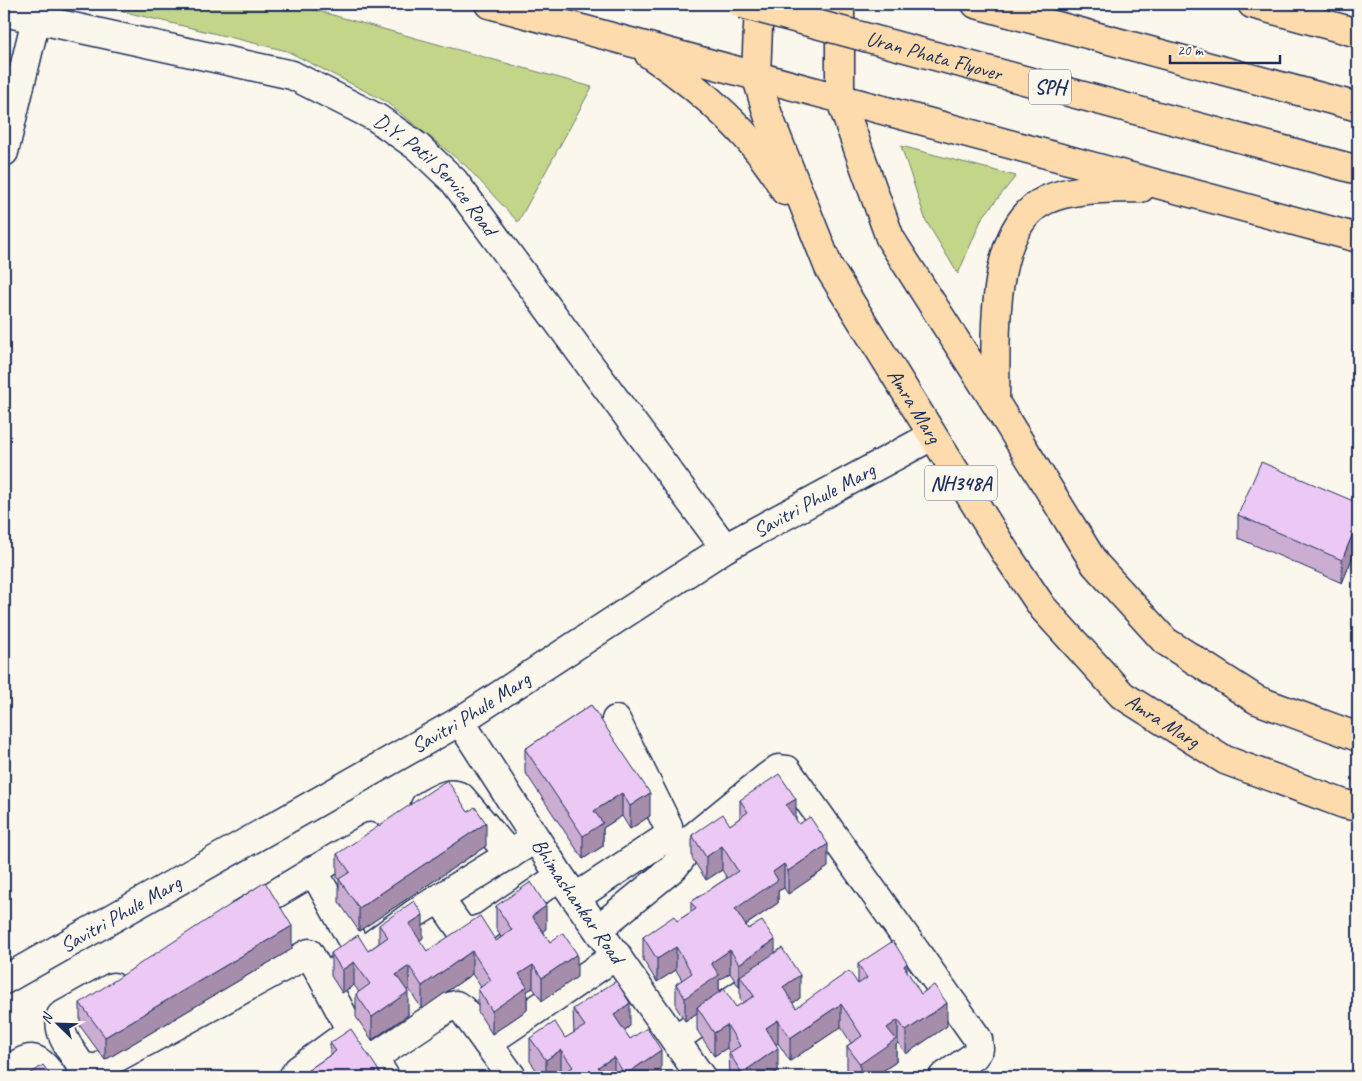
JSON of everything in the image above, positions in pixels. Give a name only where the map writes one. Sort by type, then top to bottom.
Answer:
[{"type":"highway","points":[[489,4],[1358,238]]},
{"type":"highway","name":"Uran Phata Flyover","points":[[742,4],[1358,170]]},
{"type":"highway","name":"Amra Marg","points":[[759,4],[756,76],[768,115],[829,268],[1006,555],[1043,608],[1122,695],[1225,760],[1344,804],[1358,807]]},
{"type":"highway","name":"NH348A","points":[[840,4],[840,98],[890,238],[995,402],[1095,564],[1166,641],[1257,700],[1358,737]]},
{"type":"highway","points":[[976,4],[1358,107]]},
{"type":"highway","points":[[1252,4],[1358,33]]},
{"type":"highway","points":[[631,42],[688,80],[736,125],[776,173],[829,268]]},
{"type":"highway","points":[[995,402],[1001,282],[1006,252],[1022,220],[1033,207],[1048,199],[1064,194],[1114,189],[1170,187]]},
{"type":"street","name":"D.Y. Patil Service Road","points":[[4,12],[292,75],[377,118],[418,148],[454,181],[725,548]]},
{"type":"street","points":[[5,138],[36,19]]},
{"type":"street","name":"Savitri Phule Marg","points":[[4,980],[460,721],[725,548],[932,436]]},
{"type":"street","points":[[439,898],[460,928],[471,932],[486,927],[667,837],[668,826],[616,720]]},
{"type":"street","name":"Bhimashankar Road","points":[[460,721],[568,887],[701,1077]]},
{"type":"street","points":[[598,929],[674,867],[682,857],[686,843],[778,769],[787,770],[978,1039],[979,1050],[974,1056],[944,1077]]},
{"type":"street","points":[[216,928],[447,794],[454,793],[461,797],[510,855]]},
{"type":"street","points":[[324,980],[359,953],[439,898],[535,838]]},
{"type":"street","points":[[313,870],[359,953]]},
{"type":"street","points":[[138,972],[61,1016],[59,1024],[61,1033],[81,1066],[86,1069],[96,1070],[309,953],[350,1031],[379,1068],[449,1007],[456,1004],[463,1010],[512,1077]]},
{"type":"street","points":[[487,1044],[617,955]]},
{"type":"street","points":[[675,1039],[783,966]]},
{"type":"street","points":[[293,1077],[298,1070],[350,1031]]},
{"type":"street","points":[[4,1074],[26,1058],[36,1058],[51,1074],[71,1050]]},
{"type":"green space","points":[[92,4],[293,4],[592,87],[518,222],[465,165],[385,101],[287,51]]},
{"type":"green space","points":[[901,146],[1016,176],[982,218],[958,274],[926,221]]},
{"type":"building","points":[[1261,462],[1358,503],[1358,521],[1342,560],[1238,515]]},
{"type":"building","points":[[591,705],[650,793],[630,806],[622,793],[594,811],[603,823],[583,836],[525,749]]},
{"type":"building","points":[[779,774],[796,799],[786,805],[799,824],[810,817],[828,844],[788,871],[784,864],[773,872],[778,880],[735,909],[748,929],[762,921],[775,940],[739,964],[730,950],[711,963],[719,975],[685,998],[676,984],[692,973],[676,947],[657,959],[643,937],[674,916],[677,921],[696,909],[691,902],[738,871],[722,846],[706,857],[692,835],[723,814],[730,825],[748,812],[740,800]]},
{"type":"building","points":[[447,780],[468,812],[475,807],[486,823],[359,908],[339,879],[350,872],[337,854]]},
{"type":"building","points":[[265,882],[292,926],[105,1037],[80,1003]]},
{"type":"building","points":[[531,882],[546,906],[532,916],[550,942],[563,933],[577,954],[542,978],[533,965],[519,974],[527,987],[492,1011],[478,989],[491,980],[472,951],[422,986],[409,966],[396,975],[408,992],[372,1017],[356,994],[370,984],[354,962],[342,970],[331,953],[358,935],[368,951],[388,937],[379,925],[414,901],[423,915],[409,924],[427,951],[480,916],[496,941],[512,930],[496,906]]},
{"type":"building","points":[[893,941],[907,963],[904,966],[921,994],[934,985],[947,1003],[906,1031],[898,1020],[887,1028],[896,1039],[860,1064],[847,1046],[862,1036],[841,1004],[790,1038],[778,1020],[766,1028],[778,1048],[742,1073],[729,1053],[740,1046],[727,1025],[714,1033],[697,1007],[724,989],[736,1007],[754,996],[740,976],[782,948],[800,975],[783,987],[796,1008],[849,971],[858,984],[867,978],[858,964]]},
{"type":"building","points":[[616,981],[630,1003],[614,1015],[630,1039],[647,1028],[661,1050],[625,1075],[614,1057],[598,1067],[605,1077],[558,1077],[573,1067],[561,1050],[546,1060],[530,1038],[555,1022],[565,1038],[585,1026],[573,1009]]},
{"type":"building","points":[[351,1029],[383,1077],[312,1077],[307,1071],[336,1051],[330,1043]]},
{"type":"building","points":[[43,1065],[52,1077],[26,1077]]}]
